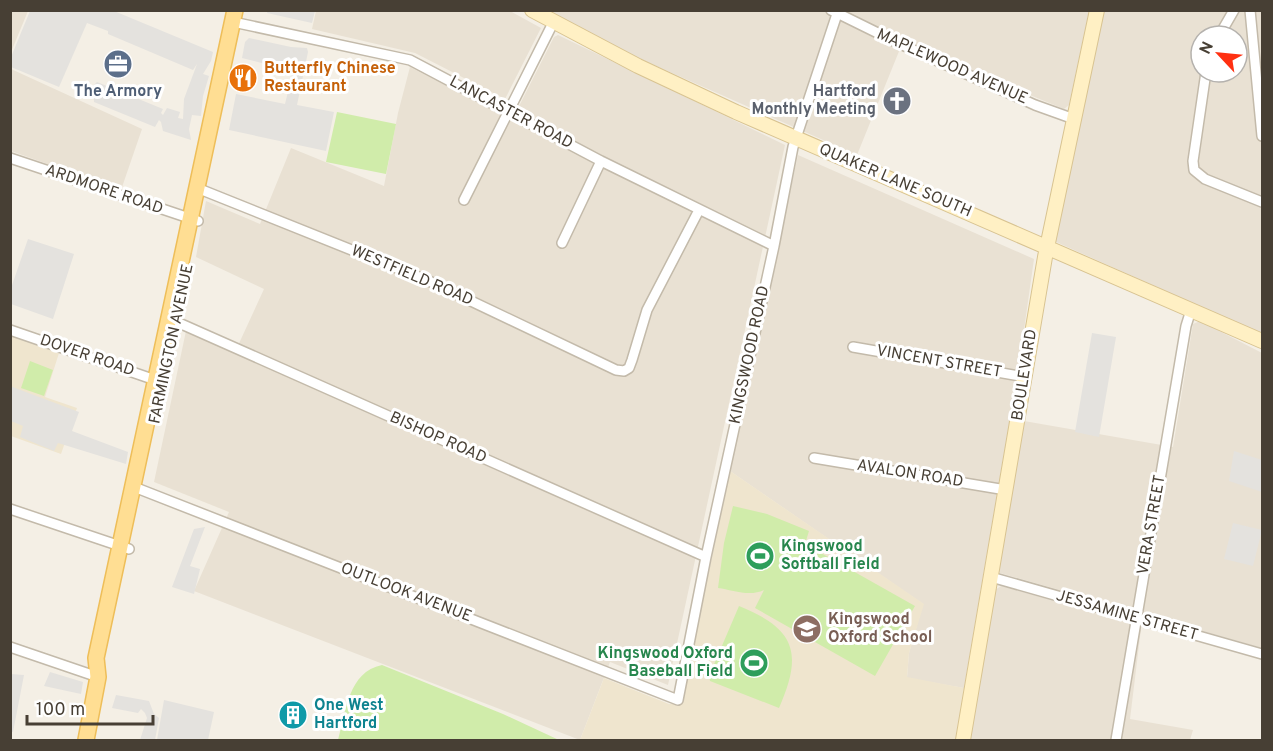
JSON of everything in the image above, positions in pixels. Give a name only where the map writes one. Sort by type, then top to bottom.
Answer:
[{"type":"main road","name":"QUAKER LANE SOUTH","points":[[532,10],[658,76],[1263,341]]},
{"type":"main road","name":"BOULEVARD","points":[[963,741],[1047,247],[1097,10]]},
{"type":"main road","name":"FARMINGTON AVENUE","points":[[86,741],[98,677],[96,658],[119,576],[238,17]]},
{"type":"street","points":[[1226,24],[1234,10]]},
{"type":"street","points":[[1250,10],[1263,136]]},
{"type":"street","name":"MAPLEWOOD AVENUE","points":[[834,12],[1035,105],[1074,119]]},
{"type":"street","name":"KINGSWOOD ROAD","points":[[678,700],[795,137],[834,12]]},
{"type":"street","name":"LANCASTER ROAD","points":[[238,17],[411,60],[601,161],[774,246]]},
{"type":"street","points":[[464,200],[553,22]]},
{"type":"street","points":[[1204,84],[1193,161],[1194,170],[1205,179],[1263,202]]},
{"type":"street","name":"ARDMORE ROAD","points":[[10,158],[194,221]]},
{"type":"street","points":[[562,243],[601,161]]},
{"type":"street","name":"WESTFIELD ROAD","points":[[201,190],[429,281],[624,371],[629,368],[647,310],[699,210]]},
{"type":"street","name":"VERA STREET","points":[[1116,741],[1135,619],[1191,310]]},
{"type":"street","name":"BISHOP ROAD","points":[[174,321],[706,557]]},
{"type":"street","name":"DOVER ROAD","points":[[10,330],[160,382]]},
{"type":"street","name":"VINCENT STREET","points":[[853,347],[1025,377]]},
{"type":"street","name":"AVALON ROAD","points":[[814,458],[1006,490]]},
{"type":"street","name":"OUTLOOK AVENUE","points":[[138,488],[678,700]]},
{"type":"street","points":[[10,509],[125,548]]},
{"type":"street","name":"JESSAMINE STREET","points":[[991,577],[1263,654]]},
{"type":"street","points":[[10,646],[98,677]]},
{"type":"shaded area","points":[[268,10],[315,11],[312,23],[267,13]]},
{"type":"shaded area","points":[[10,11],[28,11],[11,52]]},
{"type":"shaded area","points":[[30,11],[114,11],[213,52],[211,61],[203,74],[209,76],[203,96],[201,116],[192,115],[189,129],[191,140],[163,131],[159,120],[155,127],[94,102],[93,86],[97,82],[163,109],[161,113],[163,115],[167,108],[180,112],[178,118],[183,119],[184,99],[197,64],[193,70],[87,23],[59,87],[11,67],[11,57]]},
{"type":"shaded area","points":[[316,11],[510,11],[541,28],[505,99],[415,53],[312,29]]},
{"type":"shaded area","points":[[547,11],[1089,11],[1069,105],[1064,109],[981,75],[904,39],[857,155],[602,42]]},
{"type":"shaded area","points":[[1103,11],[1262,11],[1262,334],[1054,241]]},
{"type":"shaded area","points":[[558,35],[785,145],[668,685],[610,662],[580,740],[194,591],[229,512],[154,482],[186,331],[235,352],[264,289],[196,257],[206,201],[260,224],[291,148],[384,186],[398,113],[410,67],[512,120],[554,37]]},
{"type":"shaded area","points":[[249,38],[307,48],[297,105],[334,112],[326,151],[229,130],[236,94],[285,104],[293,71],[242,58],[245,42]]},
{"type":"shaded area","points":[[11,69],[142,129],[121,190],[11,151]]},
{"type":"shaded area","points":[[798,155],[1034,259],[1019,365],[964,688],[907,678],[909,653],[923,604],[730,471]]},
{"type":"shaded area","points":[[28,239],[74,254],[53,319],[11,304],[11,288]]},
{"type":"shaded area","points":[[1200,321],[1262,353],[1262,648],[1000,573],[998,570],[1024,421],[1173,447],[1193,324]]},
{"type":"shaded area","points":[[1092,333],[1116,337],[1099,437],[1075,432]]},
{"type":"shaded area","points":[[10,335],[59,353],[45,397],[77,408],[61,454],[11,436]]},
{"type":"shaded area","points":[[10,386],[79,412],[72,431],[128,452],[126,464],[58,443],[54,451],[20,437],[23,426],[11,421]]},
{"type":"shaded area","points":[[1234,451],[1262,460],[1262,492],[1229,481]]},
{"type":"shaded area","name":"Kingswood Oxford School","points":[[730,471],[924,604],[909,653],[907,677],[964,688],[956,740],[580,740],[604,678],[669,704],[675,704],[683,695]]},
{"type":"shaded area","points":[[1233,523],[1262,530],[1253,566],[1224,559]]},
{"type":"shaded area","points":[[205,527],[190,566],[200,569],[194,594],[172,587],[194,529]]},
{"type":"shaded area","points":[[1001,586],[1127,621],[1141,629],[1130,719],[1193,730],[1190,740],[969,740],[995,590]]},
{"type":"shaded area","points":[[50,672],[83,682],[81,694],[44,686]]},
{"type":"shaded area","points":[[11,674],[24,675],[13,732],[10,731]]},
{"type":"shaded area","points":[[116,695],[149,701],[154,714],[159,718],[155,740],[140,740],[147,718],[141,709],[138,713],[112,708]]},
{"type":"shaded area","points":[[164,700],[214,712],[208,740],[157,740]]},
{"type":"green space","points":[[337,112],[396,124],[386,174],[326,162]]},
{"type":"green space","points":[[30,361],[53,370],[44,396],[21,388]]},
{"type":"green space","points":[[733,506],[767,514],[809,531],[805,544],[915,606],[875,676],[755,608],[764,590],[747,593],[718,588],[724,543]]},
{"type":"green space","name":"Kingswood Oxford Baseball Field","points":[[739,606],[773,624],[783,634],[789,645],[792,658],[791,672],[779,708],[710,681],[709,676]]},
{"type":"green space","points":[[382,665],[503,714],[559,740],[338,740],[346,706],[355,684],[371,669]]},
{"type":"place","name":"The Armory","points":[[118,64]]},
{"type":"place","name":"Butterfly Chinese Restaurant","points":[[243,78]]},
{"type":"place","name":"Hartford Monthly Meeting","points":[[897,101]]},
{"type":"place","name":"Kingswood Softball Field","points":[[760,556]]},
{"type":"place","name":"Kingswood Oxford School","points":[[807,629]]},
{"type":"place","name":"Kingswood Oxford Baseball Field","points":[[754,663]]},
{"type":"place","name":"One West Hartford","points":[[293,715]]}]
